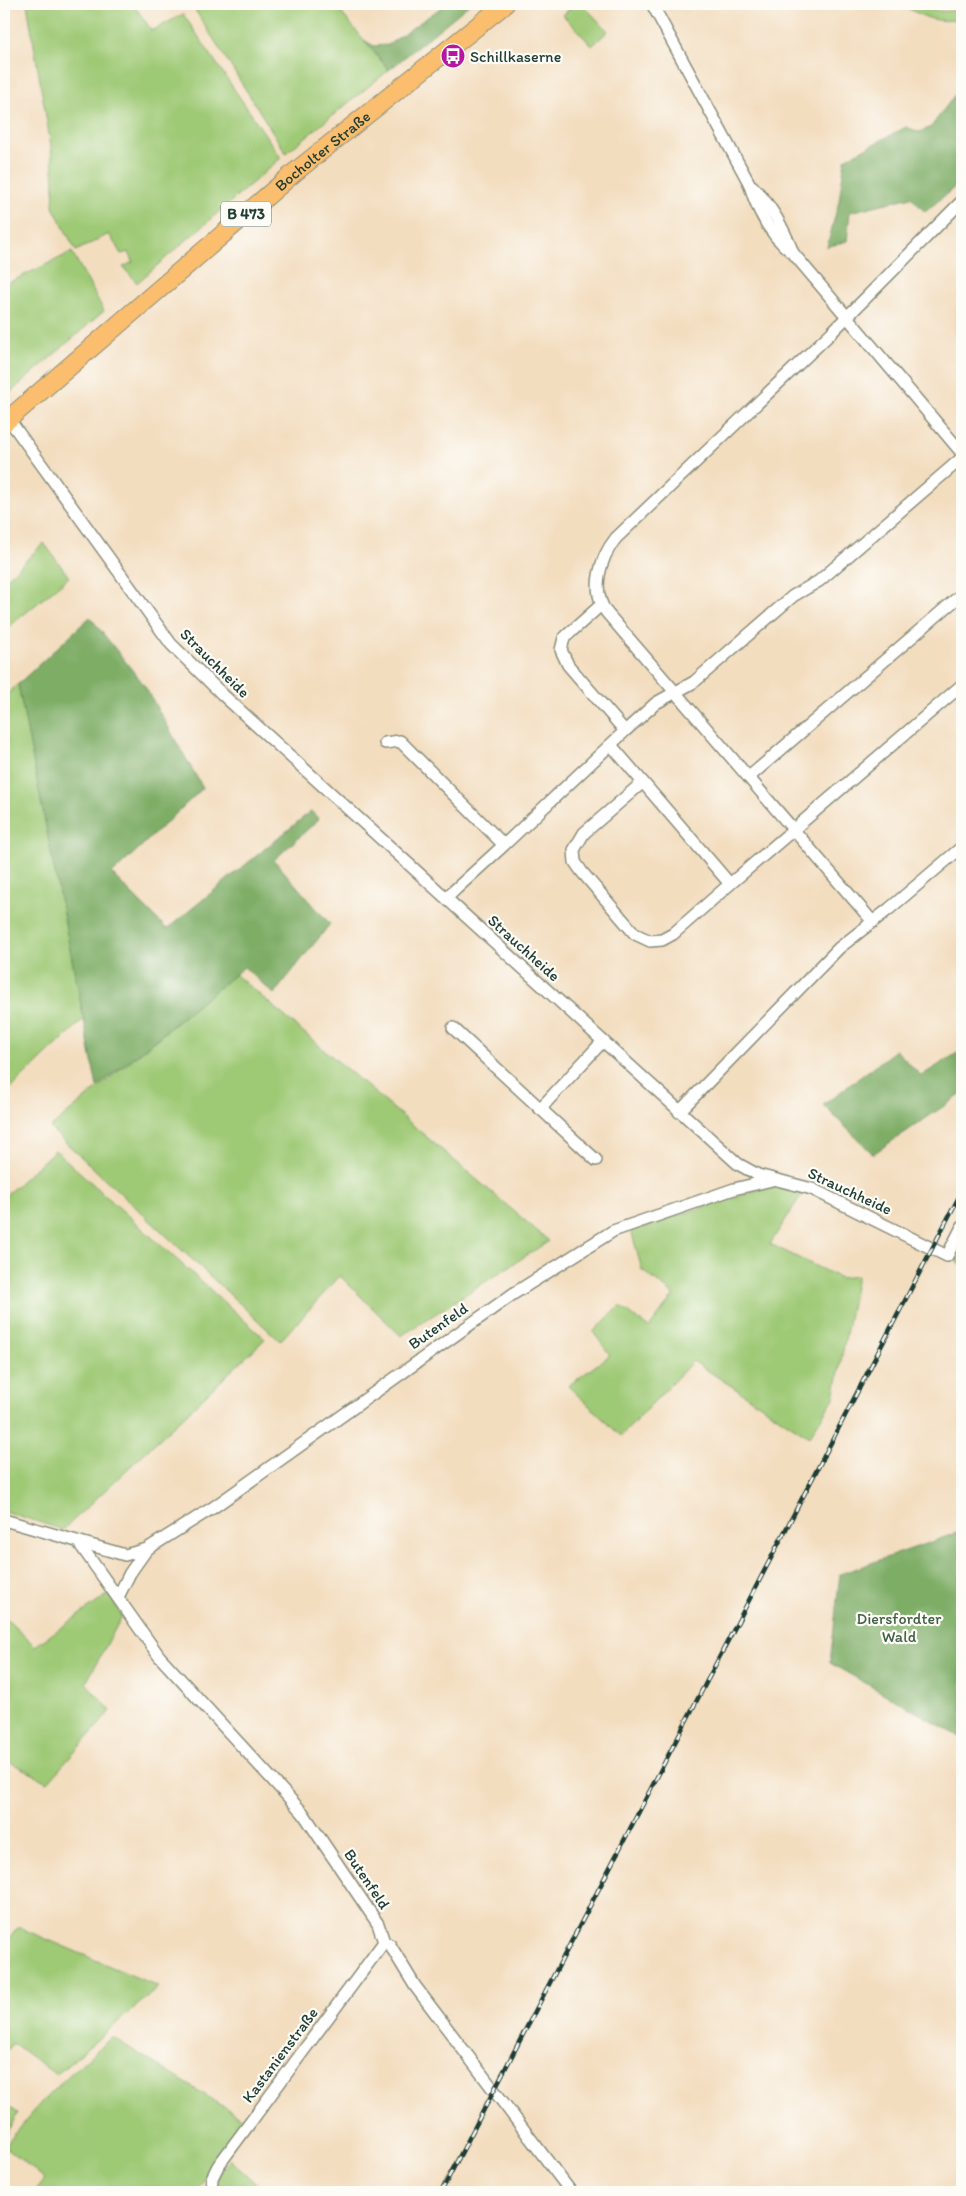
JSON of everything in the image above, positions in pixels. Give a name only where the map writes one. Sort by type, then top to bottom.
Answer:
[{"type":"main road","name":"Bocholter Straße","points":[[5,418],[295,172],[505,4]]},
{"type":"street","points":[[652,4],[749,183],[771,231],[780,244],[793,253],[962,453]]},
{"type":"street","points":[[873,922],[601,605],[599,590],[601,566],[604,555],[616,538],[846,317],[962,201]]},
{"type":"street","name":"Strauchheide","points":[[5,418],[172,644],[223,695],[738,1164],[774,1180],[812,1189],[947,1256],[962,1228]]},
{"type":"street","points":[[446,898],[656,704],[694,682],[793,596],[820,581],[962,458]]},
{"type":"street","points":[[749,777],[962,594]]},
{"type":"street","points":[[601,605],[564,638],[561,650],[568,665],[625,731]]},
{"type":"street","points":[[643,782],[584,833],[576,843],[574,850],[578,866],[635,934],[650,941],[668,938],[962,684]]},
{"type":"street","points":[[385,743],[400,741],[504,845]]},
{"type":"street","points":[[611,745],[730,884]]},
{"type":"street","points":[[679,1112],[839,948],[962,847]]},
{"type":"street","points":[[453,1028],[596,1160]]},
{"type":"street","points":[[540,1109],[603,1041]]},
{"type":"street","points":[[734,1189],[740,1180],[738,1164]]},
{"type":"street","name":"Butenfeld","points":[[4,1520],[125,1555],[147,1549],[214,1507],[513,1294],[613,1231],[734,1189],[774,1180]]},
{"type":"street","name":"Butenfeld","points":[[79,1543],[159,1656],[303,1813],[378,1924],[384,1942],[390,1945],[415,1986],[570,2192]]},
{"type":"street","name":"Butenfeld","points":[[118,1598],[130,1572],[147,1549]]},
{"type":"street","name":"Kastanienstraße","points":[[211,2192],[212,2178],[218,2166],[384,1942]]},
{"type":"green space","points":[[27,4],[133,4],[152,31],[183,14],[281,158],[137,283],[123,267],[133,262],[129,252],[121,254],[109,234],[76,251],[53,207],[54,182],[51,146]]},
{"type":"green space","points":[[205,4],[334,4],[389,70],[286,153],[195,10]]},
{"type":"green space","points":[[446,4],[470,4],[389,70],[364,40],[374,46],[388,45]]},
{"type":"green space","points":[[575,4],[582,4],[608,31],[592,46],[563,15]]},
{"type":"green space","points":[[902,4],[940,11],[954,10],[962,7],[962,22],[958,19],[936,20],[929,18]]},
{"type":"green space","points":[[962,85],[962,181],[925,212],[911,197],[850,212],[847,241],[827,247],[839,201],[845,159],[906,127],[920,132],[931,127]]},
{"type":"green space","points":[[72,252],[104,311],[4,398],[4,285]]},
{"type":"green space","points":[[44,543],[69,577],[4,631],[4,581]]},
{"type":"green space","points":[[90,617],[144,685],[203,788],[112,874],[167,929],[311,811],[319,819],[274,860],[330,924],[274,994],[244,967],[97,1087],[18,684]]},
{"type":"green space","points":[[18,684],[84,1019],[8,1091],[4,1086],[4,697]]},
{"type":"green space","points":[[235,974],[549,1241],[401,1336],[340,1276],[280,1341],[50,1128]]},
{"type":"green space","points":[[896,1050],[921,1076],[962,1050],[962,1094],[873,1154],[823,1105]]},
{"type":"green space","points":[[55,1150],[265,1339],[63,1530],[4,1511],[4,1197]]},
{"type":"green space","points":[[766,1187],[788,1188],[802,1194],[770,1244],[840,1278],[857,1276],[834,1398],[809,1437],[693,1361],[621,1436],[568,1386],[610,1355],[593,1332],[620,1306],[649,1328],[674,1295],[642,1270],[631,1230]]},
{"type":"green space","points":[[962,1239],[962,1266],[952,1258]]},
{"type":"green space","name":"Diersfordter Wald","points":[[962,1531],[962,1738],[830,1663],[840,1574]]},
{"type":"green space","points":[[109,1594],[122,1616],[86,1683],[111,1711],[48,1782],[4,1759],[4,1617],[35,1646]]},
{"type":"green space","points":[[18,1927],[159,1987],[56,2075],[13,2043],[4,2055],[4,1946]]},
{"type":"green space","points":[[112,2037],[245,2120],[196,2192],[34,2192],[45,2179],[5,2147],[42,2102]]},
{"type":"green space","points":[[4,2103],[18,2113],[4,2137]]},
{"type":"green space","points":[[229,2159],[265,2192],[216,2192],[218,2174]]},
{"type":"railway","points":[[441,2192],[962,1191]]},
{"type":"place","name":"Schillkaserne","points":[[453,56]]}]
